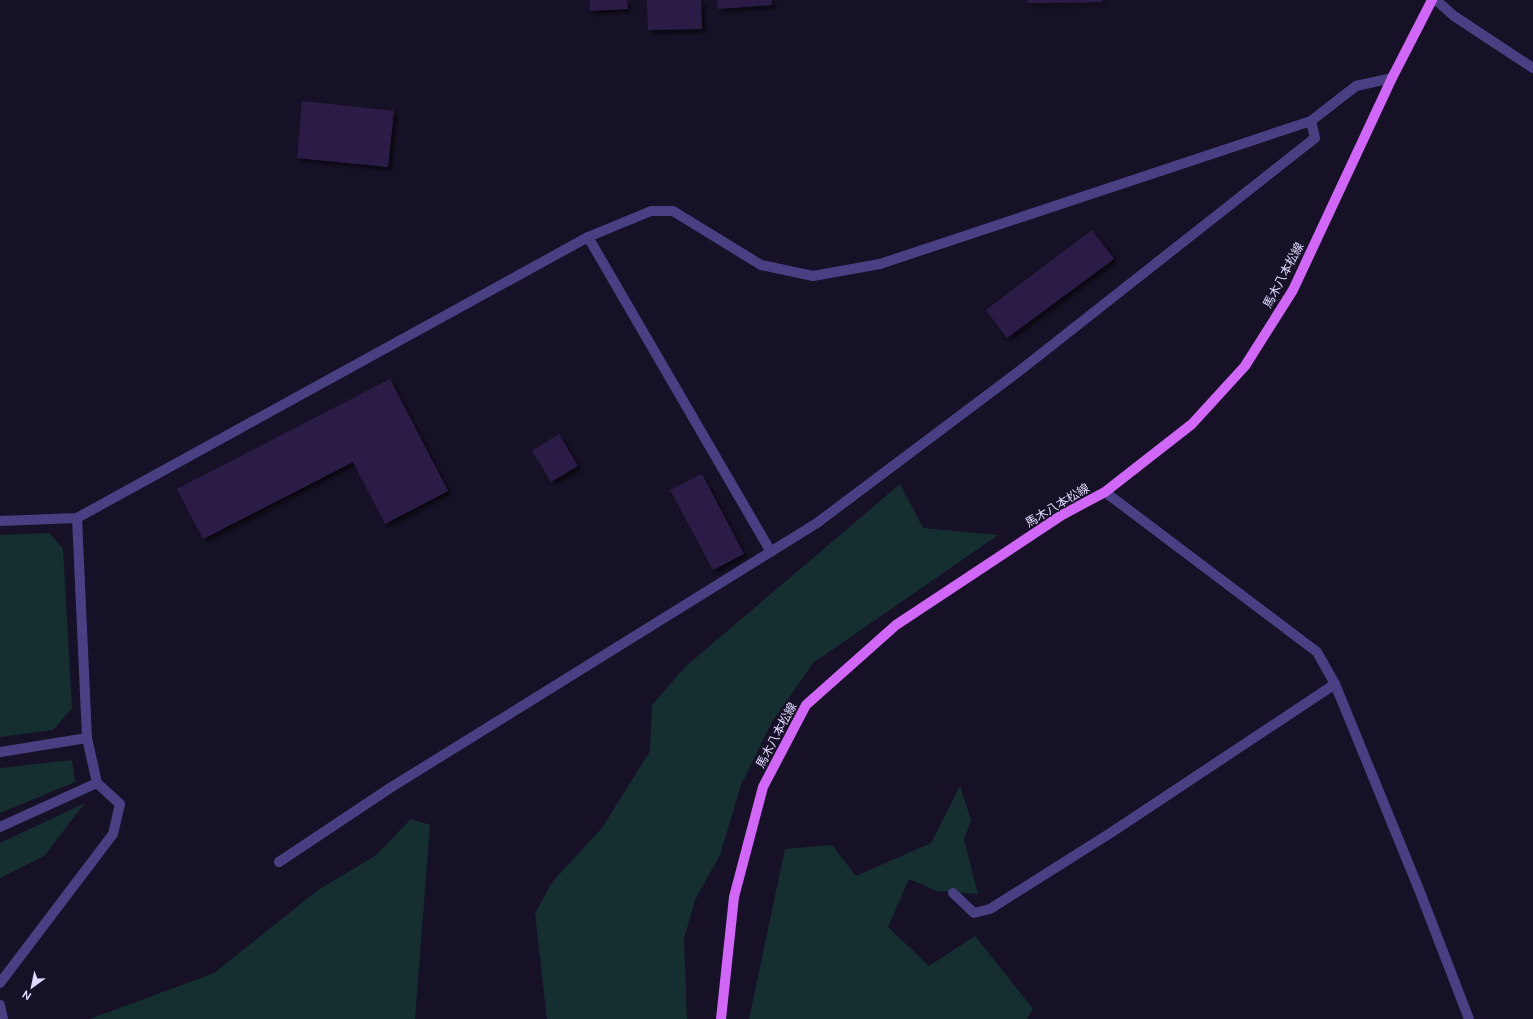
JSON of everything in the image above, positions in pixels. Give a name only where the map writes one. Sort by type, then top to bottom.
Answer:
[{"type":"main road","name":"馬木八本松線","points":[[721,1019],[734,897],[763,788],[806,705],[896,625],[1062,515],[1104,492],[1192,424],[1245,366],[1293,290],[1392,78],[1432,0]]},
{"type":"street","points":[[1436,0],[1454,16],[1533,68]]},
{"type":"street","points":[[0,521],[77,518],[588,237],[651,211],[672,211],[762,265],[813,276],[880,264],[1311,121],[1356,86],[1392,78]]},
{"type":"street","points":[[279,862],[397,784],[817,523],[1011,377],[1315,138],[1311,121]]},
{"type":"street","points":[[588,237],[771,552]]},
{"type":"street","points":[[1104,492],[1317,652],[1335,684],[1420,892],[1469,1019]]},
{"type":"street","points":[[0,983],[113,834],[120,804],[97,783],[87,738],[77,518]]},
{"type":"street","points":[[953,893],[974,913],[990,909],[1112,832],[1335,684]]},
{"type":"street","points":[[0,752],[87,738]]},
{"type":"street","points":[[0,827],[97,783]]},
{"type":"street","points":[[0,1005],[4,1019]]},
{"type":"green space","points":[[900,484],[923,528],[998,535],[813,663],[772,722],[741,785],[720,855],[695,900],[684,939],[687,1019],[547,1019],[535,913],[553,881],[602,828],[650,751],[652,705],[685,667]]},
{"type":"green space","points":[[49,533],[63,549],[72,708],[53,730],[0,737],[0,535]]},
{"type":"green space","points":[[72,760],[75,782],[0,813],[0,768]]},
{"type":"green space","points":[[960,786],[971,820],[964,839],[978,894],[937,891],[909,879],[888,927],[929,966],[975,936],[1033,1009],[1027,1019],[749,1019],[785,849],[832,845],[856,876],[931,843]]},
{"type":"green space","points":[[85,803],[44,856],[0,878],[0,843]]},
{"type":"green space","points":[[411,819],[430,825],[415,1019],[90,1019],[214,973],[318,890],[375,856]]},
{"type":"building","points":[[590,0],[627,0],[628,9],[590,11]]},
{"type":"building","points":[[647,0],[701,0],[702,29],[648,30]]},
{"type":"building","points":[[717,0],[772,0],[772,5],[718,9]]},
{"type":"building","points":[[1028,0],[1102,0],[1102,2],[1028,3]]},
{"type":"building","points":[[302,101],[394,111],[388,167],[297,158]]},
{"type":"building","points":[[1092,230],[1114,259],[1007,338],[986,310]]},
{"type":"building","points":[[390,379],[448,491],[385,524],[353,462],[203,539],[177,489]]},
{"type":"building","points":[[559,434],[578,466],[551,482],[532,451]]},
{"type":"building","points":[[702,474],[744,554],[713,570],[670,490]]}]
